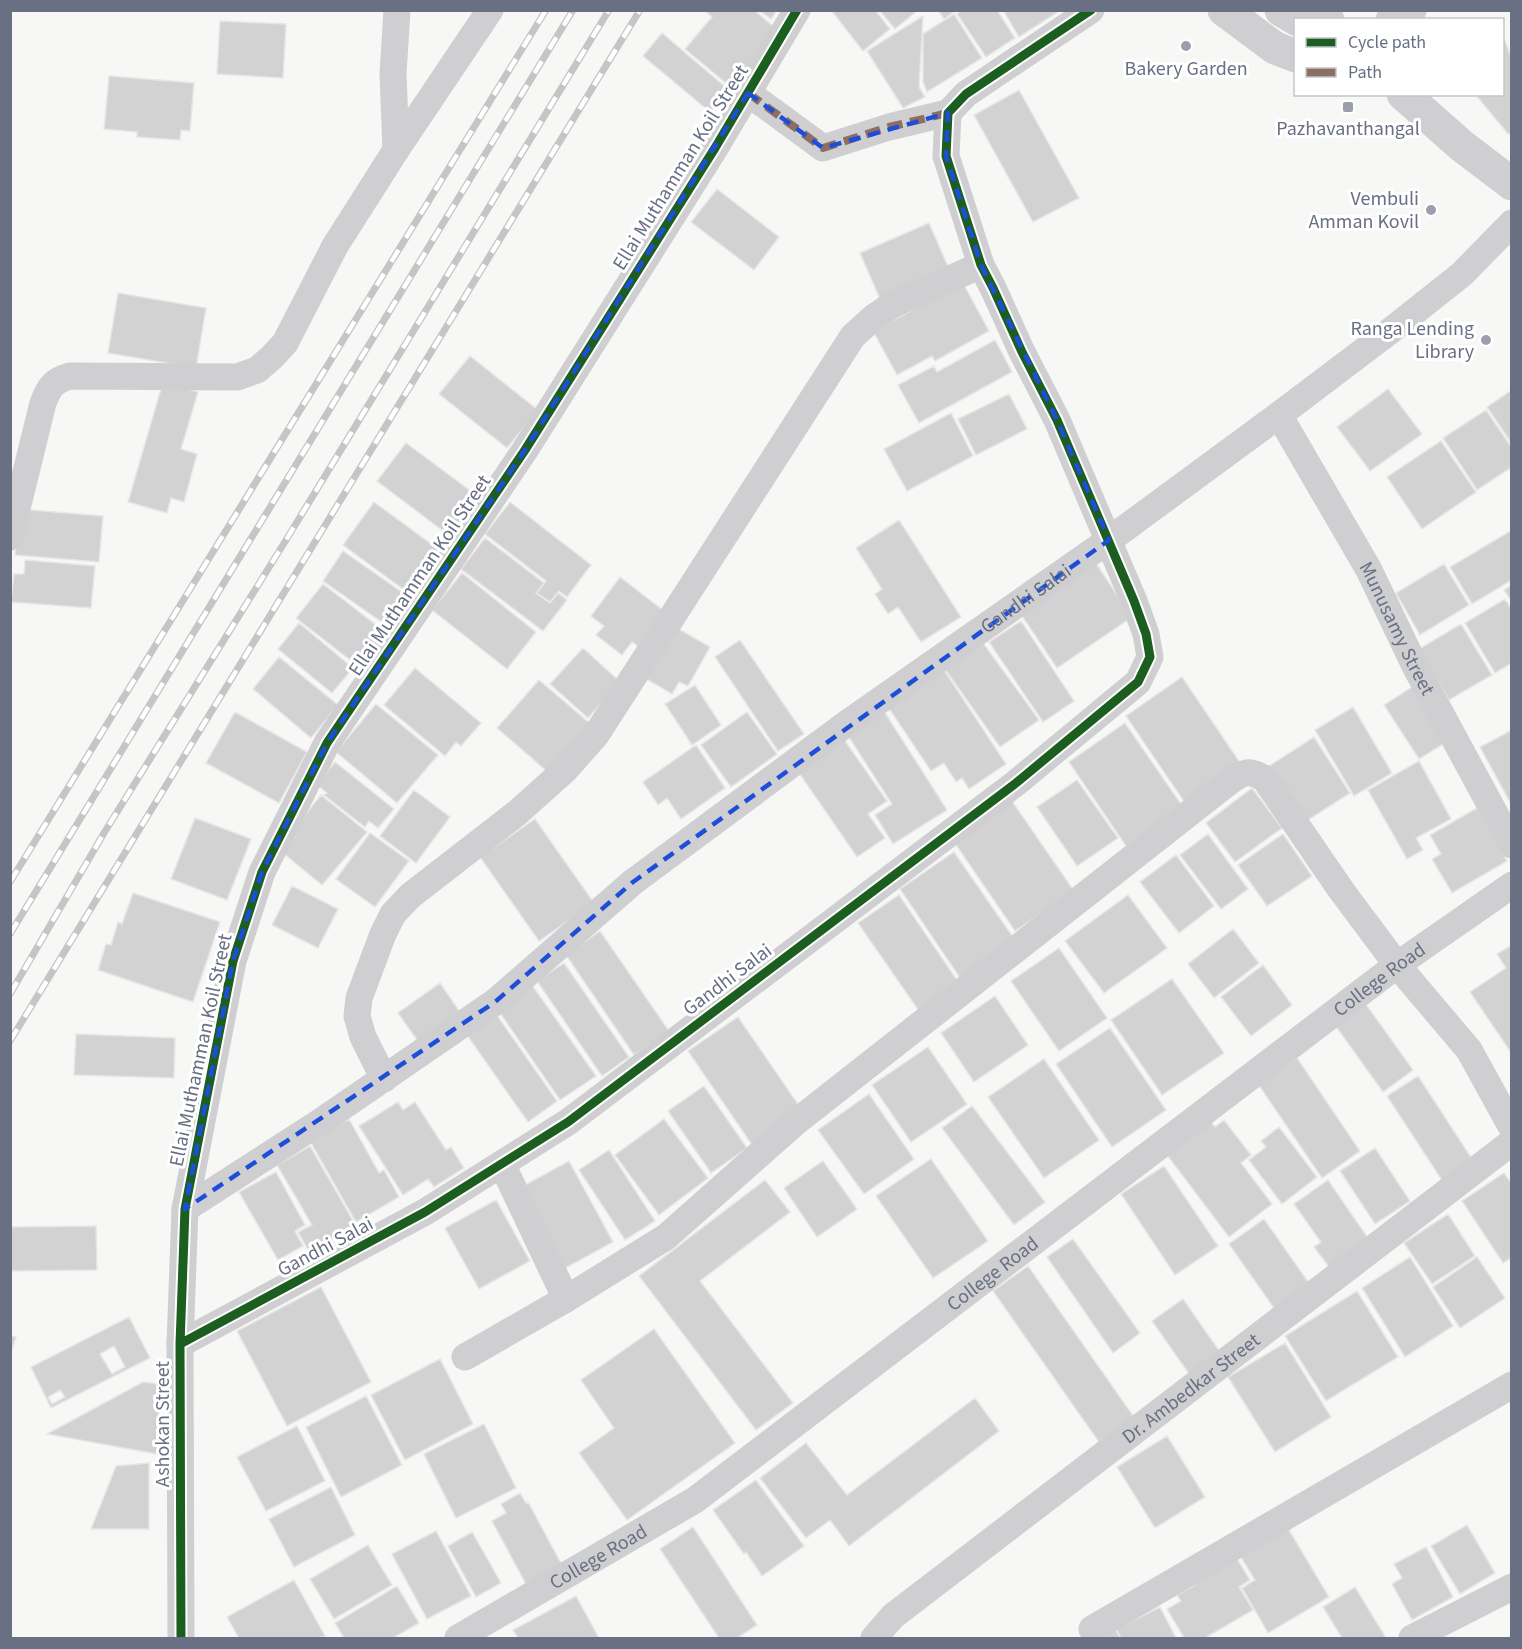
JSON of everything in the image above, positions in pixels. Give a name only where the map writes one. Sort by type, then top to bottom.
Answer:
[{"type":"street","points":[[396,150],[393,74],[397,10]]},
{"type":"street","points":[[10,537],[43,403],[49,388],[59,379],[70,376],[237,376],[257,370],[285,343],[336,246],[396,150],[490,10]]},
{"type":"street","name":"Ellai Muthamman Koil Street","points":[[185,1209],[233,961],[262,872],[327,743],[525,450],[748,93],[797,10]]},
{"type":"street","points":[[748,93],[823,148],[890,127],[948,113],[966,94],[1091,10]]},
{"type":"street","points":[[1224,10],[1275,48],[1294,55]]},
{"type":"street","points":[[1281,10],[1295,18]]},
{"type":"street","points":[[1396,18],[1410,10]]},
{"type":"street","points":[[1405,96],[1462,146],[1512,184]]},
{"type":"street","points":[[948,113],[946,156],[981,265],[1058,420],[1109,540]]},
{"type":"street","name":"Gandhi Salai","points":[[185,1209],[323,1120],[495,1002],[633,882],[726,812],[846,724],[1109,540],[1394,328],[1462,274],[1512,223]]},
{"type":"street","points":[[384,1078],[363,1037],[357,1016],[359,998],[393,914],[410,896],[517,813],[565,770],[596,735],[853,336],[892,305],[981,265]]},
{"type":"street","name":"Munusamy Street","points":[[1279,415],[1369,570],[1415,666],[1512,845]]},
{"type":"street","name":"Gandhi Salai","points":[[180,1344],[425,1212],[568,1122],[1016,783],[1138,682],[1150,657],[1146,634],[1109,540]]},
{"type":"street","points":[[465,1357],[566,1299],[666,1237],[796,1122],[1242,773],[1257,774],[1265,779],[1341,890],[1397,965],[1468,1050],[1512,1128]]},
{"type":"street","name":"College Road","points":[[458,1638],[695,1500],[1397,965],[1512,885]]},
{"type":"street","name":"Dr. Ambedkar Street","points":[[874,1638],[893,1616],[1512,1142]]},
{"type":"street","points":[[502,1164],[566,1299]]},
{"type":"street","name":"Ashokan Street","points":[[181,1638],[180,1344],[185,1209]]},
{"type":"street","points":[[1092,1629],[1512,1385]]},
{"type":"street","points":[[1412,1638],[1512,1587]]},
{"type":"highlighted area","points":[[748,93],[823,148],[948,113],[946,156],[981,265],[1057,420],[1109,540],[633,882],[495,1002],[185,1209],[233,961],[262,872],[327,743],[525,450]]},
{"type":"building","points":[[704,10],[754,10],[781,33],[733,89],[685,49],[712,17]]},
{"type":"building","points":[[759,10],[777,10],[771,19]]},
{"type":"building","points":[[831,10],[875,10],[890,29],[863,51]]},
{"type":"building","points":[[879,10],[918,10],[895,29]]},
{"type":"building","points":[[938,10],[956,10],[944,19]]},
{"type":"building","points":[[962,10],[997,10],[1015,38],[986,57],[957,14]]},
{"type":"building","points":[[1003,10],[1061,10],[1019,37]]},
{"type":"building","points":[[954,14],[982,58],[927,92],[923,82],[923,34]]},
{"type":"building","points":[[923,16],[919,87],[925,97],[903,108],[867,51]]},
{"type":"building","points":[[220,21],[286,24],[283,78],[217,74]]},
{"type":"building","points":[[662,33],[729,90],[710,112],[643,56]]},
{"type":"building","points":[[1504,41],[1512,59],[1512,133],[1508,134],[1477,96],[1504,96]]},
{"type":"building","points":[[109,76],[194,83],[190,131],[181,130],[180,140],[137,137],[137,132],[104,129]]},
{"type":"building","points":[[1019,90],[1079,198],[1033,222],[974,115]]},
{"type":"building","points":[[717,189],[779,237],[754,270],[691,222]]},
{"type":"building","points":[[929,223],[949,269],[880,299],[860,253]]},
{"type":"building","points":[[963,283],[989,331],[935,361],[932,356],[897,375],[873,331]]},
{"type":"building","points":[[118,293],[206,308],[196,368],[108,353]]},
{"type":"building","points":[[995,340],[1012,372],[919,423],[898,385],[934,366],[937,372]]},
{"type":"building","points":[[470,356],[538,410],[507,448],[439,394]]},
{"type":"building","points":[[163,382],[198,392],[181,449],[197,454],[184,502],[171,498],[167,513],[128,502]]},
{"type":"building","points":[[1388,389],[1422,434],[1370,471],[1337,427]]},
{"type":"building","points":[[1512,390],[1512,444],[1487,407]]},
{"type":"building","points":[[1009,394],[1027,429],[976,455],[958,419]]},
{"type":"building","points":[[1486,410],[1512,448],[1512,467],[1477,490],[1443,438]]},
{"type":"building","points":[[951,413],[973,456],[907,491],[884,449]]},
{"type":"building","points":[[1441,441],[1476,492],[1422,529],[1387,477]]},
{"type":"building","points":[[406,443],[480,498],[451,537],[377,481]]},
{"type":"building","points":[[374,502],[438,549],[407,592],[343,545]]},
{"type":"building","points":[[510,502],[591,565],[567,597],[559,591],[550,602],[537,593],[546,581],[485,534]]},
{"type":"building","points":[[19,509],[103,516],[99,562],[15,555]]},
{"type":"building","points":[[899,520],[961,617],[921,642],[898,607],[888,614],[875,594],[882,589],[856,548]]},
{"type":"building","points":[[1512,530],[1512,580],[1472,604],[1450,567]]},
{"type":"building","points":[[485,538],[544,583],[536,593],[550,603],[558,593],[567,600],[543,631],[461,569]]},
{"type":"building","points":[[343,551],[406,595],[386,625],[323,581]]},
{"type":"building","points":[[25,560],[95,566],[91,608],[11,602],[14,574],[24,574]]},
{"type":"building","points":[[1095,562],[1132,617],[1057,668],[1020,613]]},
{"type":"building","points":[[1444,564],[1469,605],[1420,635],[1396,593]]},
{"type":"building","points":[[462,573],[536,632],[507,669],[432,610]]},
{"type":"building","points":[[620,577],[664,611],[638,646],[632,642],[622,655],[596,635],[604,626],[591,616]]},
{"type":"building","points":[[323,584],[389,635],[363,670],[296,618]]},
{"type":"building","points":[[1512,585],[1512,602],[1504,590]]},
{"type":"building","points":[[1505,599],[1512,610],[1512,663],[1495,673],[1465,623]]},
{"type":"building","points":[[1021,621],[1074,701],[1043,722],[989,642]]},
{"type":"building","points":[[299,623],[353,668],[332,693],[278,649]]},
{"type":"building","points":[[1461,624],[1492,675],[1449,700],[1419,649]]},
{"type":"building","points":[[672,625],[710,647],[688,686],[679,682],[672,694],[643,677]]},
{"type":"building","points":[[978,636],[1039,720],[1000,747],[940,662]]},
{"type":"building","points":[[740,640],[804,734],[778,751],[715,657]]},
{"type":"building","points":[[583,648],[620,682],[588,718],[550,684]]},
{"type":"building","points":[[279,657],[338,705],[311,738],[253,689]]},
{"type":"building","points":[[415,668],[481,723],[461,746],[456,742],[445,756],[384,705]]},
{"type":"building","points":[[944,670],[1006,764],[969,789],[962,778],[956,782],[944,763],[931,771],[888,707]]},
{"type":"building","points":[[1182,677],[1241,764],[1185,803],[1126,716]]},
{"type":"building","points":[[539,680],[593,726],[550,774],[497,728]]},
{"type":"building","points":[[695,685],[721,725],[692,745],[665,704]]},
{"type":"building","points":[[1415,685],[1450,740],[1419,759],[1384,705]]},
{"type":"building","points":[[376,704],[438,755],[397,803],[336,752]]},
{"type":"building","points":[[1353,707],[1392,773],[1354,796],[1315,730]]},
{"type":"building","points":[[882,708],[947,810],[893,844],[875,815],[892,804],[845,731]]},
{"type":"building","points":[[235,712],[307,752],[279,803],[206,763]]},
{"type":"building","points":[[747,712],[777,754],[731,787],[701,745]]},
{"type":"building","points":[[1125,723],[1185,810],[1128,849],[1069,762]]},
{"type":"building","points":[[1512,730],[1512,806],[1480,747]]},
{"type":"building","points":[[1314,737],[1350,793],[1302,824],[1266,768]]},
{"type":"building","points":[[843,738],[887,801],[868,814],[885,838],[857,857],[797,770]]},
{"type":"building","points":[[696,745],[725,788],[681,819],[667,798],[658,805],[643,782]]},
{"type":"building","points":[[1419,761],[1451,819],[1416,838],[1423,850],[1407,859],[1368,790]]},
{"type":"building","points":[[335,762],[394,809],[378,828],[369,821],[365,827],[324,795],[327,793],[317,785]]},
{"type":"building","points":[[1077,780],[1118,838],[1077,866],[1037,807]]},
{"type":"building","points":[[1252,788],[1282,828],[1235,862],[1206,823]]},
{"type":"building","points":[[414,790],[450,817],[416,863],[380,836]]},
{"type":"building","points":[[321,795],[367,832],[322,885],[282,852],[296,835],[292,831]]},
{"type":"building","points":[[1012,801],[1074,891],[1015,931],[954,842]]},
{"type":"building","points":[[1477,808],[1507,861],[1452,893],[1432,859],[1441,854],[1430,835]]},
{"type":"building","points":[[195,818],[251,839],[227,900],[171,879]]},
{"type":"building","points":[[535,819],[594,903],[539,941],[480,857]]},
{"type":"building","points":[[370,833],[409,861],[375,907],[336,879]]},
{"type":"building","points":[[1208,834],[1248,889],[1221,909],[1180,855]]},
{"type":"building","points":[[1283,834],[1312,876],[1267,906],[1238,865]]},
{"type":"building","points":[[954,852],[1015,940],[960,978],[900,889]]},
{"type":"building","points":[[1176,855],[1214,906],[1179,933],[1140,882]]},
{"type":"building","points":[[292,886],[338,909],[318,948],[272,925]]},
{"type":"building","points":[[133,893],[220,922],[193,1002],[98,970],[106,944],[111,945],[118,922],[122,924]]},
{"type":"building","points":[[899,895],[959,983],[919,1011],[858,923]]},
{"type":"building","points":[[1128,895],[1167,948],[1104,993],[1065,941]]},
{"type":"building","points":[[1233,929],[1259,963],[1214,998],[1188,964]]},
{"type":"building","points":[[600,931],[669,1031],[634,1055],[566,955]]},
{"type":"building","points":[[1512,945],[1512,1054],[1470,992],[1506,968],[1497,954]]},
{"type":"building","points":[[1059,948],[1107,1018],[1059,1051],[1011,981]]},
{"type":"building","points":[[564,963],[629,1057],[602,1076],[537,981]]},
{"type":"building","points":[[1263,965],[1292,1005],[1251,1036],[1221,997]]},
{"type":"building","points":[[1172,979],[1224,1053],[1162,1095],[1111,1020]]},
{"type":"building","points":[[440,983],[464,1018],[422,1047],[398,1013]]},
{"type":"building","points":[[532,985],[596,1076],[560,1100],[498,1010]]},
{"type":"building","points":[[995,996],[1028,1045],[974,1082],[941,1033]]},
{"type":"building","points":[[1365,1003],[1413,1070],[1383,1092],[1335,1025]]},
{"type":"building","points":[[496,1014],[557,1101],[528,1122],[467,1035]]},
{"type":"building","points":[[738,1017],[802,1110],[752,1145],[688,1051]]},
{"type":"building","points":[[1110,1028],[1166,1110],[1112,1147],[1056,1064]]},
{"type":"building","points":[[76,1034],[175,1038],[174,1078],[74,1075]]},
{"type":"building","points":[[928,1047],[967,1104],[911,1142],[872,1085]]},
{"type":"building","points":[[1297,1058],[1360,1151],[1322,1178],[1258,1084]]},
{"type":"building","points":[[1044,1059],[1099,1140],[1044,1178],[988,1097]]},
{"type":"building","points":[[1418,1076],[1474,1162],[1443,1182],[1387,1096]]},
{"type":"building","points":[[704,1086],[747,1148],[711,1173],[668,1111]]},
{"type":"building","points":[[869,1094],[914,1159],[864,1194],[818,1130]]},
{"type":"building","points":[[398,1102],[403,1110],[415,1102],[446,1150],[451,1147],[464,1168],[434,1187],[428,1179],[403,1195],[359,1126]]},
{"type":"building","points":[[972,1106],[1045,1202],[1014,1225],[942,1128]]},
{"type":"building","points":[[349,1119],[379,1173],[384,1170],[399,1197],[356,1222],[310,1141]]},
{"type":"building","points":[[664,1119],[708,1178],[659,1215],[615,1155]]},
{"type":"building","points":[[1224,1120],[1251,1155],[1241,1163],[1272,1204],[1229,1237],[1167,1155],[1211,1122],[1215,1127]]},
{"type":"building","points":[[1279,1127],[1317,1177],[1282,1204],[1249,1160],[1266,1147],[1261,1141]]},
{"type":"building","points":[[310,1146],[356,1226],[326,1243],[328,1246],[311,1255],[298,1232],[312,1225],[277,1165]]},
{"type":"building","points":[[1375,1148],[1410,1201],[1375,1224],[1340,1171]]},
{"type":"building","points":[[609,1150],[655,1221],[625,1240],[579,1170]]},
{"type":"building","points":[[931,1159],[988,1241],[933,1278],[876,1196]]},
{"type":"building","points":[[569,1161],[613,1242],[560,1271],[516,1190]]},
{"type":"building","points":[[823,1161],[857,1209],[817,1237],[784,1188]]},
{"type":"building","points":[[1164,1166],[1218,1246],[1175,1275],[1121,1194]]},
{"type":"building","points":[[276,1172],[305,1225],[295,1231],[303,1246],[278,1260],[239,1192]]},
{"type":"building","points":[[1504,1173],[1512,1184],[1512,1257],[1503,1263],[1462,1201]]},
{"type":"building","points":[[765,1180],[790,1212],[700,1281],[793,1403],[756,1430],[639,1276]]},
{"type":"building","points":[[1328,1180],[1368,1238],[1329,1267],[1314,1247],[1321,1242],[1294,1204]]},
{"type":"building","points":[[496,1200],[530,1261],[479,1289],[445,1228]]},
{"type":"building","points":[[1448,1214],[1475,1256],[1432,1284],[1404,1243]]},
{"type":"building","points":[[1264,1219],[1311,1286],[1276,1311],[1229,1244]]},
{"type":"building","points":[[96,1226],[97,1270],[10,1271],[10,1227]]},
{"type":"building","points":[[1073,1239],[1140,1333],[1113,1353],[1047,1257]]},
{"type":"building","points":[[1410,1257],[1453,1326],[1405,1357],[1362,1288]]},
{"type":"building","points":[[1477,1257],[1505,1298],[1460,1328],[1433,1287]]},
{"type":"building","points":[[1028,1266],[1134,1417],[1099,1442],[993,1291]]},
{"type":"building","points":[[321,1287],[371,1382],[287,1426],[237,1331]]},
{"type":"building","points":[[1357,1291],[1398,1357],[1326,1401],[1285,1336]]},
{"type":"building","points":[[1183,1299],[1225,1359],[1194,1381],[1152,1321]]},
{"type":"building","points":[[129,1317],[150,1358],[51,1408],[31,1367]],"holes":[[[114,1346],[125,1367],[112,1374],[100,1354]],[[60,1390],[65,1397],[52,1404],[48,1397]]]},
{"type":"building","points":[[654,1329],[735,1443],[627,1520],[579,1453],[614,1428],[581,1380]]},
{"type":"building","points":[[10,1336],[16,1337],[10,1355]]},
{"type":"building","points":[[1285,1343],[1331,1417],[1275,1452],[1228,1377]]},
{"type":"building","points":[[440,1359],[473,1424],[405,1460],[371,1395]]},
{"type":"building","points":[[143,1382],[160,1384],[157,1454],[47,1434]]},
{"type":"building","points":[[366,1396],[402,1465],[341,1497],[306,1427]]},
{"type":"building","points":[[975,1398],[999,1431],[849,1546],[830,1520],[806,1538],[760,1478],[806,1443],[847,1495]]},
{"type":"building","points":[[484,1424],[516,1488],[456,1518],[424,1454]]},
{"type":"building","points":[[297,1426],[325,1481],[266,1511],[237,1457]]},
{"type":"building","points":[[1167,1436],[1205,1497],[1155,1528],[1117,1467]]},
{"type":"building","points":[[149,1463],[149,1529],[91,1529],[116,1466]]},
{"type":"building","points":[[756,1480],[804,1546],[762,1576],[713,1510]]},
{"type":"building","points":[[331,1487],[355,1535],[294,1567],[269,1519]]},
{"type":"building","points":[[520,1493],[526,1503],[528,1502],[563,1567],[527,1586],[492,1521],[506,1513],[501,1504]]},
{"type":"building","points":[[1286,1525],[1329,1597],[1268,1633],[1242,1588],[1255,1580],[1239,1554]]},
{"type":"building","points":[[1467,1525],[1495,1573],[1460,1594],[1431,1546]]},
{"type":"building","points":[[693,1527],[757,1625],[737,1638],[719,1638],[660,1549]]},
{"type":"building","points":[[436,1531],[471,1596],[427,1619],[392,1554]]},
{"type":"building","points":[[472,1532],[501,1583],[476,1597],[448,1546]]},
{"type":"building","points":[[368,1545],[392,1585],[334,1619],[310,1579]]},
{"type":"building","points":[[1426,1547],[1453,1597],[1412,1620],[1392,1584],[1402,1578],[1394,1564]]},
{"type":"building","points":[[1233,1552],[1250,1580],[1239,1587],[1253,1610],[1205,1638],[1184,1638],[1167,1609],[1181,1601],[1177,1595],[1192,1587]]},
{"type":"building","points":[[294,1580],[325,1636],[319,1638],[239,1638],[227,1617]]},
{"type":"building","points":[[397,1586],[419,1623],[393,1638],[344,1638],[335,1623]]},
{"type":"building","points":[[1355,1587],[1386,1638],[1342,1638],[1323,1607]]},
{"type":"building","points":[[576,1596],[599,1638],[518,1638],[513,1630]]},
{"type":"building","points":[[1160,1607],[1176,1638],[1121,1638],[1116,1629]]},
{"type":"building","points":[[1114,1626],[1120,1638],[1090,1638]]},
{"type":"railway","points":[[10,882],[546,10]]},
{"type":"railway","points":[[10,934],[573,10]]},
{"type":"railway","points":[[10,994],[104,833],[286,540],[609,10]]},
{"type":"railway","points":[[10,1041],[640,10]]},
{"type":"marked path","points":[[748,93],[823,148],[889,127],[948,113]]},
{"type":"cycle path","points":[[181,1638],[180,1344],[185,1209],[233,961],[262,872],[327,743],[525,450],[715,148],[797,10]]},
{"type":"cycle path","points":[[180,1344],[425,1212],[568,1122],[1016,783],[1138,682],[1150,657],[1146,634],[1134,601],[1057,420],[981,265],[946,156],[948,113],[966,94],[1091,10]]},
{"type":"place","name":"Bakery Garden","points":[[1186,46]]},
{"type":"place","name":"Pazhavanthangal","points":[[1348,107]]},
{"type":"place","name":"Vembuli Amman Kovil","points":[[1431,210]]},
{"type":"place","name":"Ranga Lending Library","points":[[1486,340]]}]
